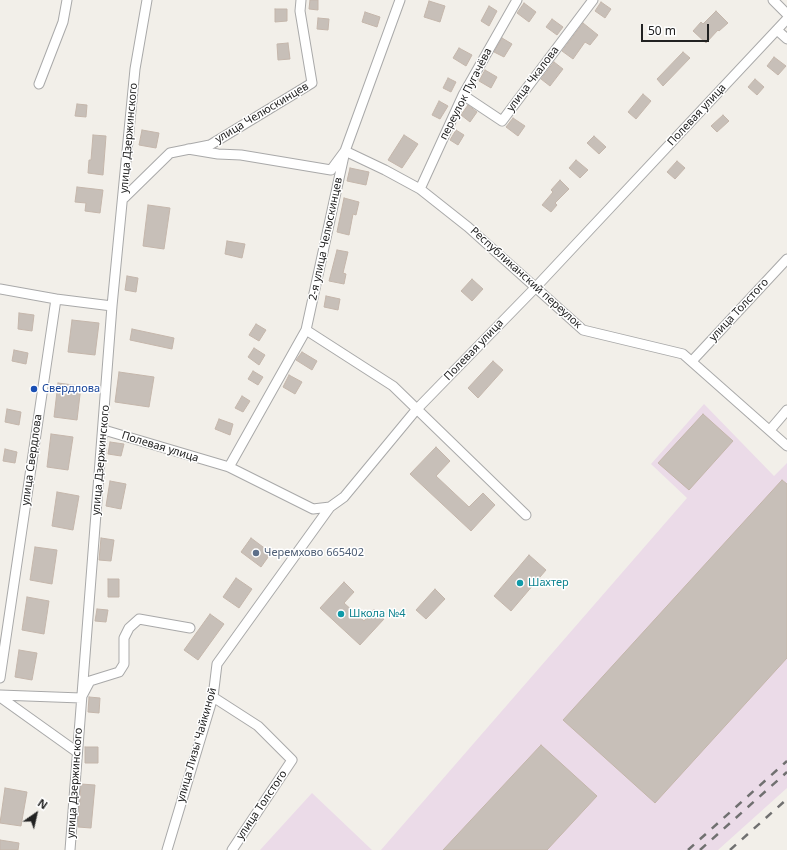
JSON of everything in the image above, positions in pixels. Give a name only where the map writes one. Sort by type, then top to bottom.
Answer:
[{"type":"street","points":[[39,84],[62,22],[66,0]]},
{"type":"street","name":"улица Дзержинского","points":[[70,850],[81,698],[104,430],[112,306],[135,69],[147,0]]},
{"type":"street","name":"улица Челюскинцев","points":[[123,198],[170,153],[210,145],[312,83],[300,11],[301,0]]},
{"type":"street","name":"2-я улица Челюскинцев","points":[[228,467],[306,330],[345,151],[400,0]]},
{"type":"street","name":"переулок Пугачёва","points":[[420,189],[463,95],[517,0]]},
{"type":"street","name":"улица Чкалова","points":[[463,95],[502,121],[593,0]]},
{"type":"street","points":[[773,0],[787,14]]},
{"type":"street","name":"Полевая улица","points":[[104,430],[228,467],[313,509],[330,507],[344,497],[416,410],[535,288],[787,19]]},
{"type":"street","points":[[777,30],[787,39]]},
{"type":"street","points":[[188,149],[218,154],[241,155],[331,170],[345,151]]},
{"type":"street","name":"Республиканский переулок","points":[[345,151],[420,189],[468,227],[583,330],[683,354],[787,446]]},
{"type":"street","name":"улица Толстого","points":[[692,361],[787,259]]},
{"type":"street","points":[[0,289],[56,299],[112,306]]},
{"type":"street","name":"улица Свердлова","points":[[0,678],[56,299]]},
{"type":"street","points":[[306,330],[393,386],[416,410],[526,515]]},
{"type":"street","points":[[770,430],[787,410]]},
{"type":"street","name":"улица Лизы Чайкиной","points":[[167,850],[213,697],[217,664],[330,507]]},
{"type":"street","points":[[0,696],[81,698],[90,681],[119,672],[124,664],[124,638],[129,628],[139,619],[190,628]]},
{"type":"street","points":[[0,696],[77,752]]},
{"type":"street","name":"улица Толстого","points":[[213,697],[258,726],[292,760],[232,850]]},
{"type":"shaded area","points":[[704,404],[774,476],[787,463],[787,788],[718,850],[381,850],[687,498],[651,464]]},
{"type":"shaded area","points":[[312,793],[372,850],[260,850]]},
{"type":"building","points":[[310,0],[318,0],[318,10],[309,9]]},
{"type":"building","points":[[429,1],[445,6],[440,22],[424,17]]},
{"type":"building","points":[[601,2],[611,9],[605,18],[595,11]]},
{"type":"building","points":[[524,3],[536,12],[529,22],[517,13]]},
{"type":"building","points":[[489,6],[497,11],[489,26],[481,21]]},
{"type":"building","points":[[275,9],[287,9],[287,21],[275,22]]},
{"type":"building","points":[[716,11],[728,23],[719,31],[718,30],[706,43],[693,31],[701,22],[703,24]]},
{"type":"building","points":[[365,12],[380,17],[377,27],[362,22]]},
{"type":"building","points":[[318,18],[329,19],[328,30],[317,29]]},
{"type":"building","points":[[552,19],[563,27],[557,35],[546,27]]},
{"type":"building","points":[[583,23],[598,35],[590,45],[585,42],[573,59],[562,51]]},
{"type":"building","points":[[502,38],[512,44],[504,57],[494,52]]},
{"type":"building","points":[[288,43],[290,59],[278,60],[277,44]]},
{"type":"building","points":[[459,48],[472,55],[466,66],[453,58]]},
{"type":"building","points":[[683,52],[690,58],[663,86],[657,79]]},
{"type":"building","points":[[774,57],[786,66],[778,75],[767,66]]},
{"type":"building","points":[[554,62],[563,69],[550,86],[541,79]]},
{"type":"building","points":[[485,70],[497,77],[491,88],[479,81]]},
{"type":"building","points":[[448,78],[456,82],[451,92],[443,88]]},
{"type":"building","points":[[755,79],[764,87],[757,95],[748,87]]},
{"type":"building","points":[[643,94],[651,101],[636,119],[628,112]]},
{"type":"building","points":[[439,101],[448,106],[440,119],[432,115]]},
{"type":"building","points":[[77,104],[87,105],[86,117],[75,116]]},
{"type":"building","points":[[468,105],[477,112],[470,122],[461,115]]},
{"type":"building","points":[[723,115],[729,121],[717,132],[711,126]]},
{"type":"building","points":[[513,118],[525,126],[518,136],[506,127]]},
{"type":"building","points":[[142,130],[159,133],[156,148],[139,145]]},
{"type":"building","points":[[456,130],[464,135],[458,145],[450,140]]},
{"type":"building","points":[[93,135],[106,136],[103,175],[88,173],[89,160],[91,160]]},
{"type":"building","points":[[404,135],[418,144],[402,168],[388,160]]},
{"type":"building","points":[[594,136],[606,147],[599,154],[587,143]]},
{"type":"building","points":[[576,160],[588,170],[580,178],[569,168]]},
{"type":"building","points":[[677,161],[685,168],[675,179],[667,172]]},
{"type":"building","points":[[350,168],[369,172],[366,185],[347,181]]},
{"type":"building","points":[[560,180],[569,189],[555,203],[557,205],[551,212],[542,205],[553,192],[551,190]]},
{"type":"building","points":[[77,187],[103,190],[100,213],[85,211],[86,203],[75,202]]},
{"type":"building","points":[[344,198],[359,202],[356,215],[353,214],[349,235],[337,232]]},
{"type":"building","points":[[148,205],[170,208],[164,249],[143,246]]},
{"type":"building","points":[[227,241],[245,244],[242,258],[225,254]]},
{"type":"building","points":[[337,250],[348,252],[343,273],[346,274],[344,284],[329,281]]},
{"type":"building","points":[[127,276],[138,278],[136,292],[125,290]]},
{"type":"building","points":[[472,279],[483,289],[472,301],[461,291]]},
{"type":"building","points":[[326,296],[340,299],[338,310],[324,307]]},
{"type":"building","points":[[19,313],[34,315],[32,331],[18,329]]},
{"type":"building","points":[[72,320],[99,323],[95,355],[68,352]]},
{"type":"building","points":[[256,324],[266,330],[259,341],[249,335]]},
{"type":"building","points":[[132,329],[174,338],[172,349],[130,340]]},
{"type":"building","points":[[254,348],[265,355],[259,365],[248,357]]},
{"type":"building","points":[[14,350],[28,353],[26,364],[12,361]]},
{"type":"building","points":[[302,352],[317,361],[312,370],[296,360]]},
{"type":"building","points":[[493,361],[503,370],[478,398],[468,388]]},
{"type":"building","points":[[253,371],[263,377],[258,385],[248,379]]},
{"type":"building","points":[[119,372],[154,377],[149,407],[115,402]]},
{"type":"building","points":[[289,375],[302,382],[295,394],[283,387]]},
{"type":"building","points":[[58,383],[81,386],[77,420],[54,417]]},
{"type":"building","points":[[242,396],[250,401],[243,412],[235,408]]},
{"type":"building","points":[[7,409],[21,412],[19,425],[5,422]]},
{"type":"building","points":[[703,414],[733,441],[689,490],[658,463]]},
{"type":"building","points":[[219,419],[233,424],[230,435],[215,429]]},
{"type":"building","points":[[51,434],[73,437],[68,470],[47,467]]},
{"type":"building","points":[[110,442],[124,444],[121,456],[108,454]]},
{"type":"building","points":[[436,447],[450,461],[436,476],[469,507],[483,493],[495,505],[471,531],[410,474]]},
{"type":"building","points":[[5,449],[17,452],[15,463],[3,461]]},
{"type":"building","points":[[782,480],[787,484],[787,658],[655,803],[563,720]]},
{"type":"building","points":[[110,481],[126,484],[121,509],[106,506]]},
{"type":"building","points":[[57,492],[79,496],[73,530],[52,526]]},
{"type":"building","points":[[101,538],[114,540],[111,561],[99,560]]},
{"type":"building","name":"Черемхово 665402","points":[[251,538],[271,553],[261,567],[241,552]]},
{"type":"building","points":[[35,547],[57,550],[52,584],[30,580]]},
{"type":"building","name":"Шахтер","points":[[529,555],[546,570],[511,611],[494,596]]},
{"type":"building","points":[[236,578],[252,589],[239,608],[223,597]]},
{"type":"building","points":[[108,579],[119,579],[119,597],[108,597]]},
{"type":"building","name":"Школа №4","points":[[344,582],[354,592],[344,603],[364,621],[374,609],[384,619],[360,645],[320,608]]},
{"type":"building","points":[[435,589],[445,599],[426,619],[416,610]]},
{"type":"building","points":[[27,597],[49,601],[44,634],[22,630]]},
{"type":"building","points":[[97,609],[108,610],[106,622],[95,621]]},
{"type":"building","points":[[210,614],[224,624],[198,660],[184,650]]},
{"type":"building","points":[[19,650],[37,653],[32,680],[15,677]]},
{"type":"building","points":[[89,697],[100,698],[99,713],[88,712]]},
{"type":"building","points":[[541,745],[597,796],[547,850],[443,850]]},
{"type":"building","points":[[85,747],[98,747],[98,763],[85,763]]},
{"type":"building","points":[[81,784],[95,785],[91,828],[78,827]]},
{"type":"building","points":[[5,788],[27,792],[21,826],[0,823]]},
{"type":"building","points":[[0,840],[19,843],[18,850],[0,850]]},
{"type":"railway","points":[[688,850],[787,761]]},
{"type":"railway","points":[[700,850],[787,772]]},
{"type":"railway","points":[[730,850],[787,799]]},
{"type":"place","name":"Свердлова","points":[[34,389]]},
{"type":"place","name":"Черемхово 665402","points":[[256,553]]},
{"type":"place","name":"Шахтер","points":[[520,583]]},
{"type":"place","name":"Школа №4","points":[[341,614]]}]
